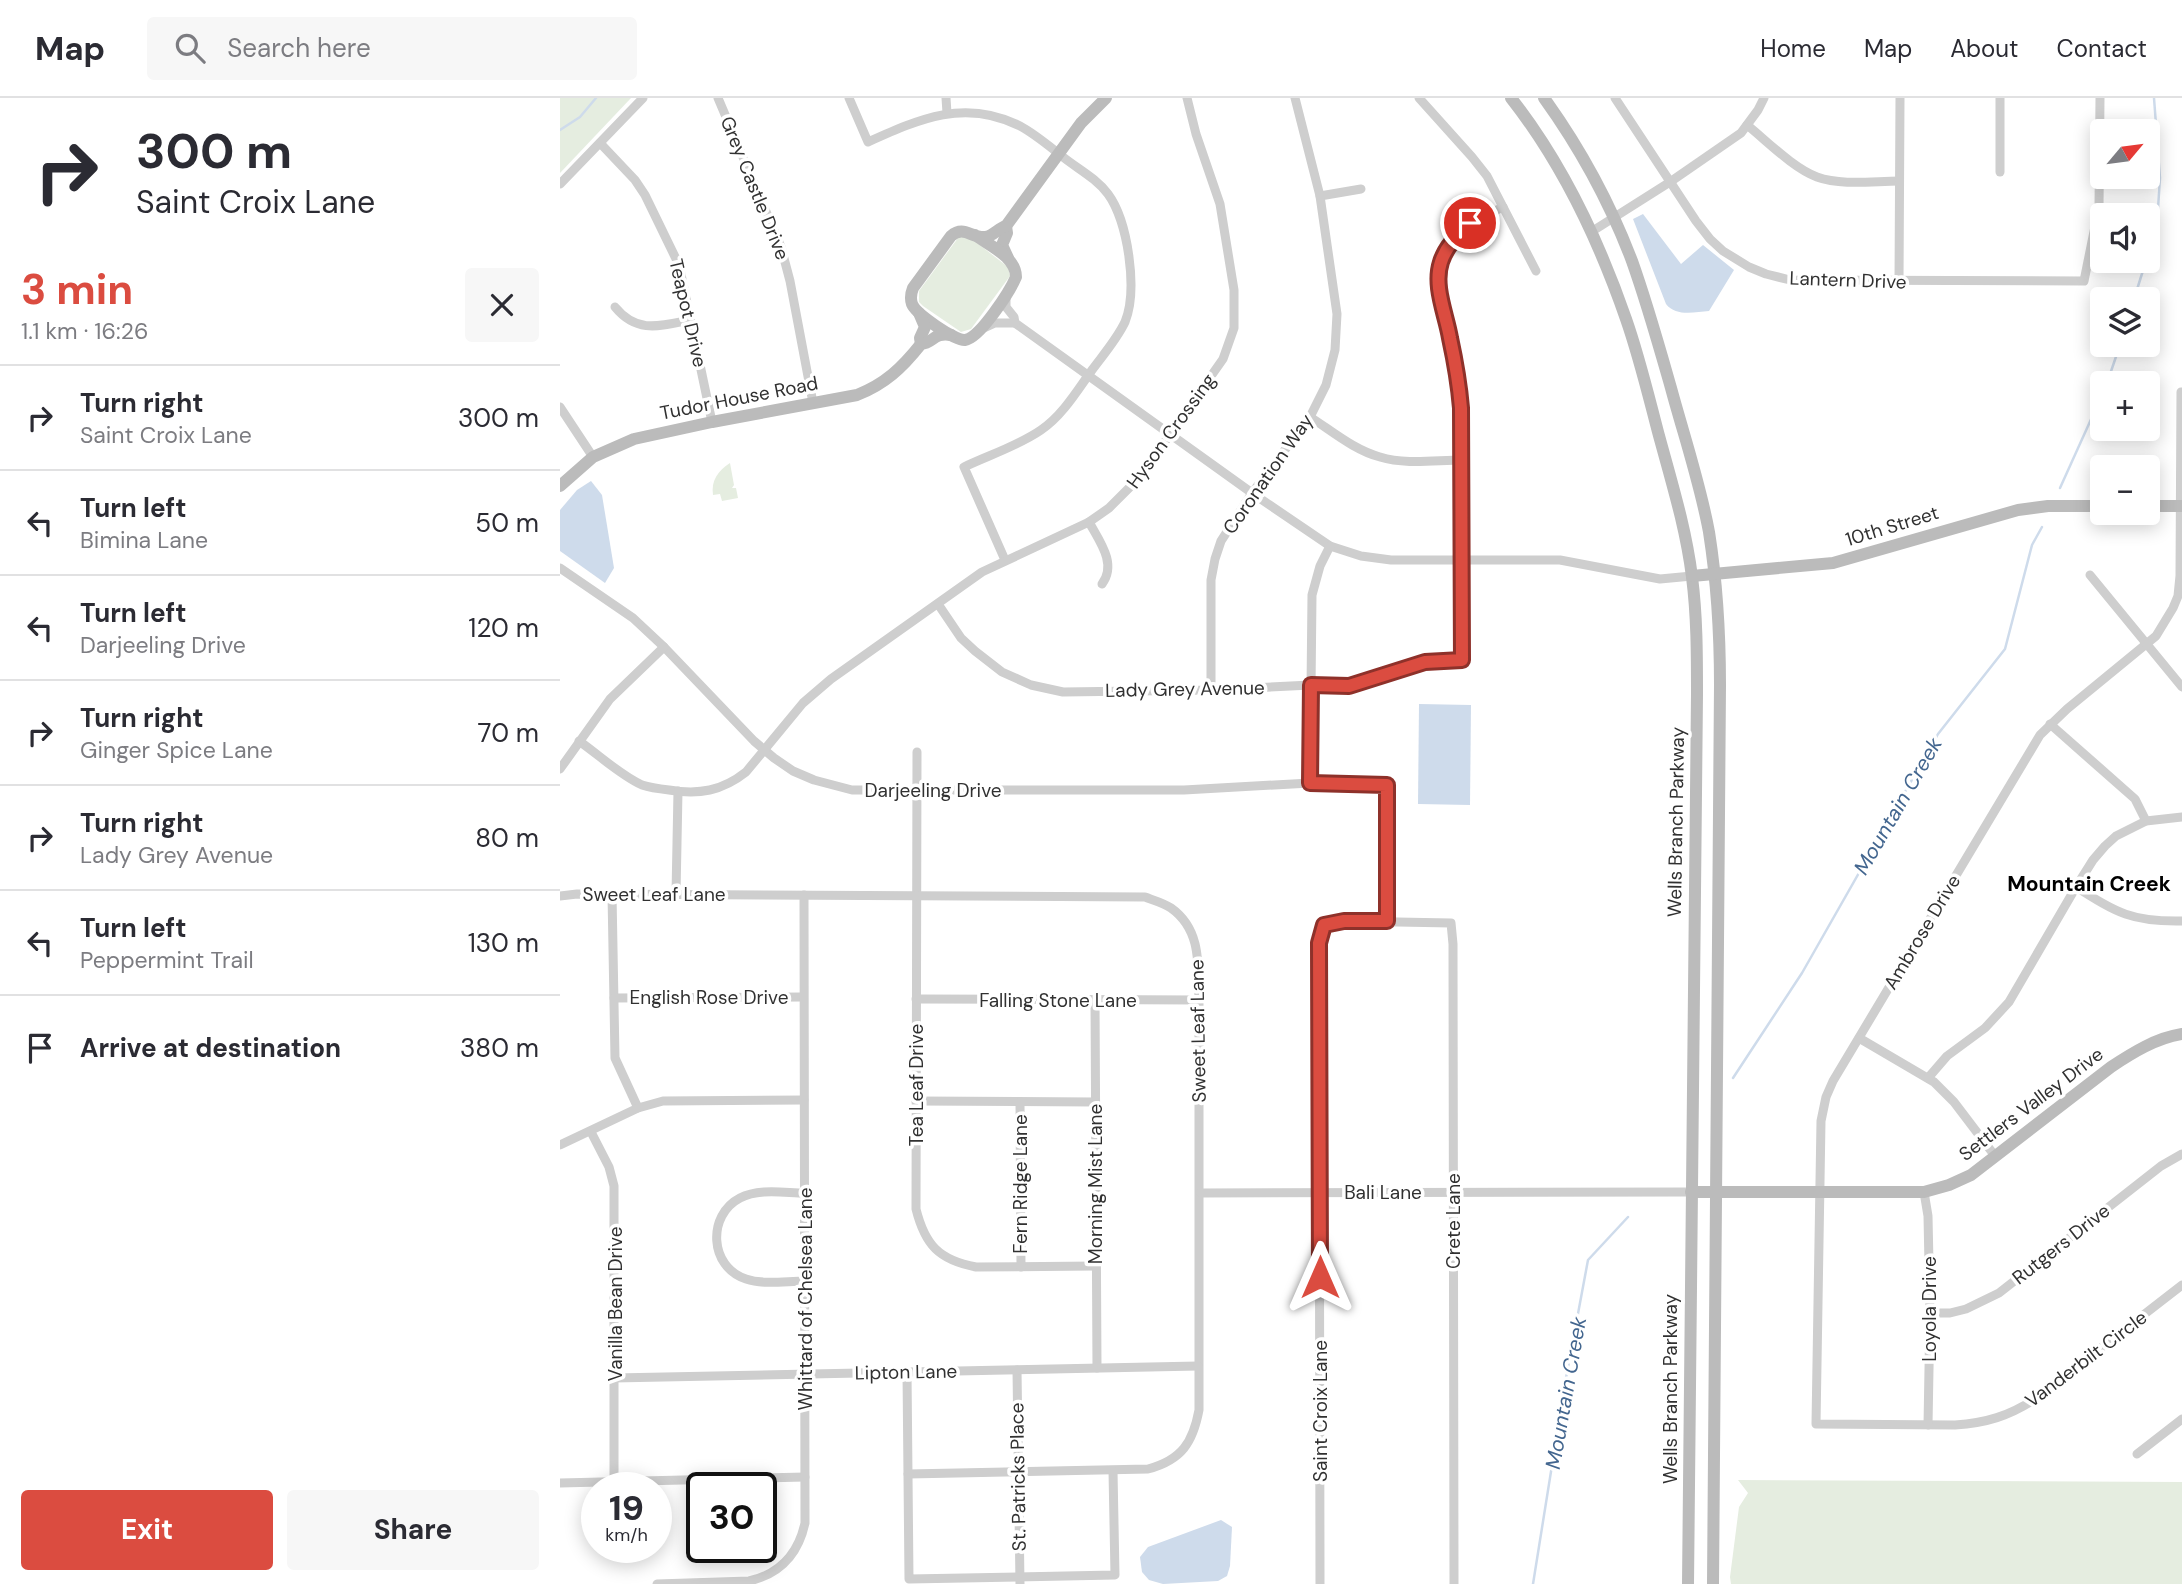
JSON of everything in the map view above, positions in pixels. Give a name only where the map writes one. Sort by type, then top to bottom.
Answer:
[{"type":"main road","points":[[975,235],[989,236],[1006,226],[1081,123],[1106,98]]},
{"type":"main road","name":"Wells Branch Parkway","points":[[1511,98],[1551,155],[1591,232],[1627,321],[1680,512],[1692,576],[1697,637],[1697,694],[1688,1584]]},
{"type":"main road","points":[[1544,98],[1586,163],[1631,259],[1700,493],[1715,575],[1720,624],[1720,685],[1713,1584]]},
{"type":"main road","points":[[1006,226],[1007,233],[1002,245],[1009,259]]},
{"type":"main road","points":[[919,312],[925,327],[920,338],[921,344],[927,344],[936,335],[943,334],[967,340],[980,330],[1016,277],[1014,264],[1009,259],[969,231],[956,231],[951,236],[911,293],[912,304],[919,312],[951,335]]},
{"type":"main road","name":"Tudor House Road","points":[[560,486],[593,457],[634,439],[857,395],[874,388],[898,371],[921,344]]},
{"type":"main road","name":"10th Street","points":[[1692,576],[1833,563],[2018,510],[2048,506],[2090,506]]},
{"type":"main road","points":[[2160,506],[2182,506]]},
{"type":"main road","name":"Settlers Valley Drive","points":[[1690,1192],[1924,1192],[1949,1185],[1971,1175],[2132,1053],[2156,1041],[2182,1034]]},
{"type":"main road","points":[[1688,1492],[1714,1493]]},
{"type":"street","points":[[560,184],[643,98]]},
{"type":"street","name":"Grey Castle Drive","points":[[718,98],[781,247],[813,403]]},
{"type":"street","points":[[849,98],[868,142],[919,120],[947,113],[988,114],[1003,119],[1033,134],[1097,181],[1115,204],[1121,218],[1132,279],[1132,295],[1125,321],[1061,412],[1042,430],[964,467],[1005,560]]},
{"type":"street","points":[[946,98],[947,113]]},
{"type":"street","name":"Hyson Crossing","points":[[579,741],[642,785],[678,791],[716,790],[740,776],[803,703],[831,679],[982,572],[1089,523],[1125,493],[1223,359],[1232,337],[1236,310],[1220,204],[1186,98]]},
{"type":"street","name":"Coronation Way","points":[[1211,690],[1211,580],[1221,541],[1252,493],[1310,417],[1326,385],[1335,350],[1337,314],[1320,196],[1295,98]]},
{"type":"street","points":[[1419,98],[1487,176],[1536,271]]},
{"type":"street","name":"Lantern Drive","points":[[1615,98],[1710,239],[1723,251],[1749,267],[1790,280],[1899,282],[2084,281],[2099,207],[2100,98]]},
{"type":"street","points":[[1591,232],[1741,133],[1764,98]]},
{"type":"street","points":[[1899,282],[1900,98]]},
{"type":"street","points":[[2000,98],[2000,172]]},
{"type":"street","points":[[1747,125],[1794,163],[1819,177],[1835,180],[1899,181]]},
{"type":"street","name":"Teapot Drive","points":[[600,143],[645,195],[679,265],[712,422]]},
{"type":"street","points":[[1320,196],[1360,189]]},
{"type":"street","points":[[1461,561],[1462,460],[1459,386],[1438,284],[1440,263],[1452,242],[1470,223],[1503,207]]},
{"type":"street","points":[[1007,293],[1006,307],[1016,323]]},
{"type":"street","points":[[615,307],[625,319],[651,327],[690,320]]},
{"type":"street","points":[[980,330],[995,323],[1016,323],[1330,546],[1362,556],[1391,560],[1560,560],[1660,579],[1692,576]]},
{"type":"street","name":"Ambrose Drive","points":[[1816,1424],[1824,1106],[1833,1081],[2030,749],[2050,724],[2147,644],[2169,618],[2178,596],[2180,576],[2181,392]]},
{"type":"street","points":[[560,407],[593,457]]},
{"type":"street","points":[[1310,417],[1357,448],[1382,458],[1408,461],[1462,460]]},
{"type":"street","points":[[1089,523],[1108,561],[1108,576],[1102,584]]},
{"type":"street","points":[[1310,783],[1312,595],[1317,573],[1330,546]]},
{"type":"street","name":"Lady Grey Avenue","points":[[938,604],[961,638],[1002,672],[1031,685],[1063,692],[1349,686],[1425,662],[1462,660],[1461,561]]},
{"type":"street","name":"Darjeeling Drive","points":[[560,568],[633,618],[764,751],[793,771],[829,785],[852,790],[1184,790],[1310,783],[1387,785],[1387,921]]},
{"type":"street","points":[[2090,575],[2182,687]]},
{"type":"street","points":[[560,769],[610,699],[664,647]]},
{"type":"street","points":[[2050,724],[2135,799],[2146,821]]},
{"type":"street","name":"Tea Leaf Drive","points":[[917,752],[916,1209],[920,1225],[927,1240],[940,1253],[957,1263],[976,1267],[1096,1266]]},
{"type":"street","points":[[676,894],[678,791]]},
{"type":"street","points":[[1928,1078],[1947,1056],[1984,1028],[2009,1002],[2076,887],[2105,846],[2116,836],[2146,821],[2182,817]]},
{"type":"street","points":[[2076,887],[2125,915],[2154,921],[2182,921]]},
{"type":"street","points":[[612,894],[615,1058],[638,1108]]},
{"type":"street","name":"Sweet Leaf Lane","points":[[560,895],[1145,897],[1170,907],[1186,922],[1195,936],[1199,1000],[1201,1193],[1199,1410],[1195,1431],[1184,1449],[1158,1466],[1148,1469],[908,1474]]},
{"type":"street","name":"Whittard of Chelsea Lane","points":[[656,1584],[749,1581],[767,1576],[791,1557],[802,1537],[805,1523],[804,895]]},
{"type":"street","name":"Saint Croix Lane","points":[[1320,1584],[1319,943],[1324,925],[1344,921],[1387,921]]},
{"type":"street","name":"Crete Lane","points":[[1387,921],[1451,923],[1454,1584]]},
{"type":"street","name":"English Rose Drive","points":[[614,998],[803,997]]},
{"type":"street","name":"Falling Stone Lane","points":[[916,999],[1199,1000]]},
{"type":"street","name":"Morning Mist Lane","points":[[1095,1000],[1097,1368]]},
{"type":"street","points":[[1859,1038],[1928,1078],[1954,1102],[1996,1156]]},
{"type":"street","points":[[560,1146],[638,1108],[663,1101],[804,1100]]},
{"type":"street","points":[[916,1101],[1095,1102]]},
{"type":"street","name":"Fern Ridge Lane","points":[[1020,1102],[1021,1267]]},
{"type":"street","name":"Vanilla Bean Drive","points":[[591,1132],[609,1167],[614,1186],[614,1472]]},
{"type":"street","name":"Rutgers Drive","points":[[1930,1313],[1950,1313],[1966,1309],[1999,1293],[2161,1166],[2182,1154]]},
{"type":"street","name":"Bali Lane","points":[[1201,1193],[1690,1192]]},
{"type":"street","name":"Loyola Drive","points":[[1924,1192],[1928,1216],[1930,1313],[1928,1425]]},
{"type":"street","points":[[805,1193],[758,1193],[737,1199],[721,1216],[716,1241],[726,1266],[742,1278],[758,1282],[805,1281]]},
{"type":"street","name":"Vanderbilt Circle","points":[[1816,1424],[1976,1424],[2015,1412],[2182,1285]]},
{"type":"street","name":"Lipton Lane","points":[[614,1378],[1198,1366]]},
{"type":"street","name":"St. Patricks Place","points":[[1017,1370],[1020,1580]]},
{"type":"street","points":[[907,1372],[909,1579],[1020,1580],[1115,1574],[1113,1471]]},
{"type":"street","points":[[2137,1454],[2182,1419]]},
{"type":"street","points":[[672,1480],[805,1477]]},
{"type":"street","points":[[560,1483],[581,1483]]},
{"type":"shaded area","points":[[560,98],[631,98],[560,173]]},
{"type":"shaded area","points":[[961,236],[972,239],[1008,267],[1010,276],[971,329],[961,332],[923,306],[919,302],[919,291]]},
{"type":"shaded area","points":[[730,463],[734,485],[732,488],[736,488],[738,498],[722,501],[720,494],[713,495],[714,480]]},
{"type":"shaded area","points":[[1738,1480],[2182,1482],[2182,1584],[1731,1584],[1739,1507],[1748,1493]]},
{"type":"water","points":[[1643,214],[1681,264],[1703,245],[1734,270],[1709,311],[1680,312],[1666,304],[1633,219]]},
{"type":"water","points":[[591,481],[602,495],[614,568],[605,583],[560,551],[560,510],[577,490]]},
{"type":"water","points":[[1419,704],[1471,705],[1470,805],[1418,804]]},
{"type":"water","points":[[1221,1520],[1232,1527],[1227,1576],[1218,1581],[1163,1584],[1149,1580],[1142,1572],[1140,1557],[1148,1547]]},
{"type":"waterway","points":[[560,130],[580,117],[596,98]]},
{"type":"waterway","name":"Mountain Creek","points":[[2154,98],[2160,178],[2158,203]]},
{"type":"waterway","name":"Mountain Creek","points":[[2138,287],[2142,273]]},
{"type":"waterway","name":"Mountain Creek","points":[[2111,371],[2116,357]]},
{"type":"waterway","name":"Mountain Creek","points":[[2060,488],[2090,422]]},
{"type":"waterway","name":"Mountain Creek","points":[[1733,1078],[1802,973],[1938,734],[2005,649],[2032,545],[2042,527]]},
{"type":"waterway","name":"Mountain Creek","points":[[1533,1584],[1588,1260],[1628,1217]]},
{"type":"district","name":"Mountain Creek","points":[[2089,884]]},
{"type":"route","points":[[1320,1277],[1319,943],[1324,925],[1344,921],[1387,921],[1387,785],[1310,783],[1311,685],[1349,686],[1425,662],[1462,660],[1461,408],[1450,337],[1438,284],[1440,263],[1452,242],[1470,223]]}]
